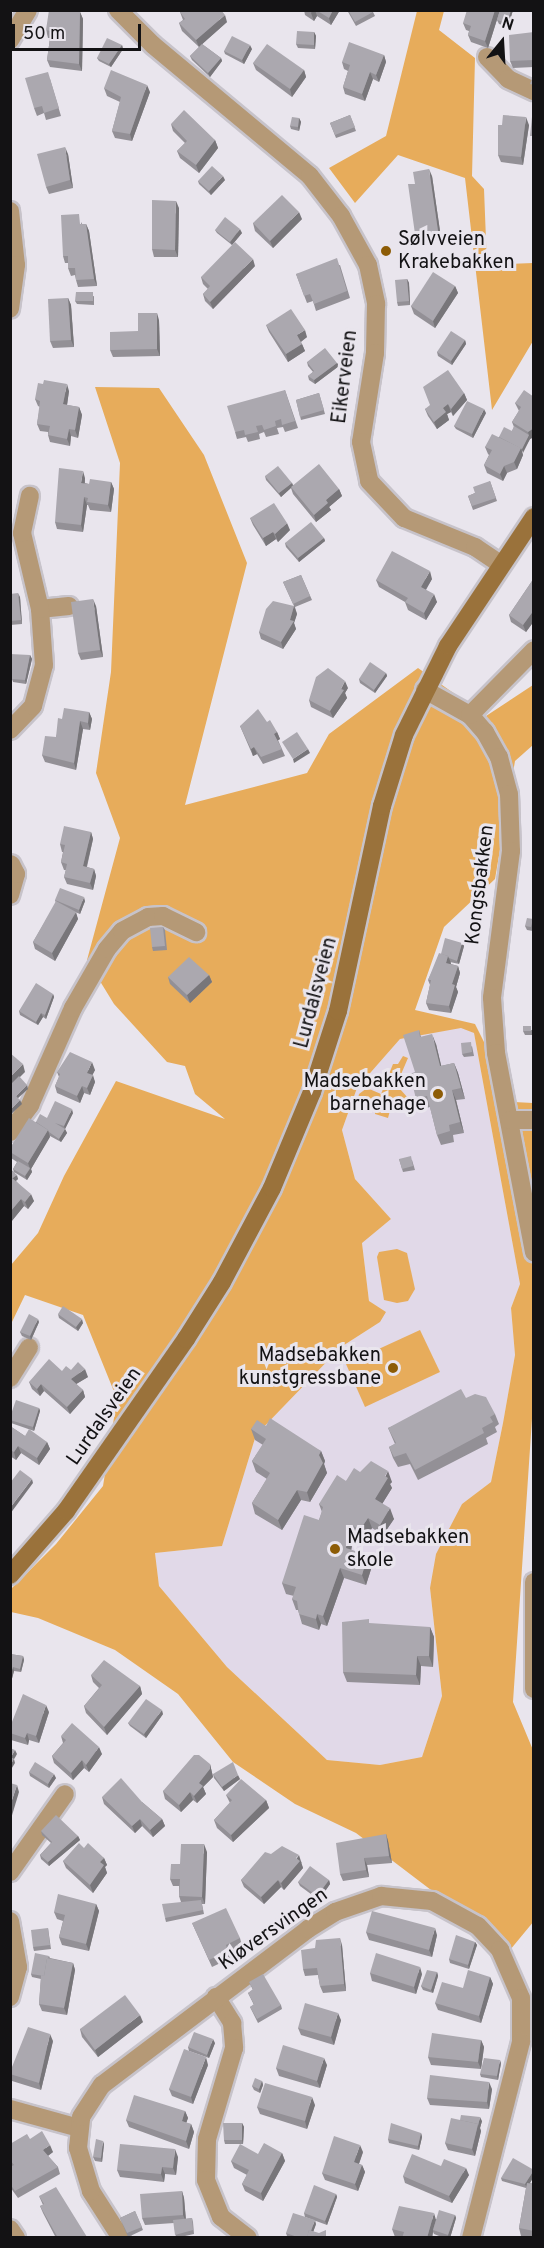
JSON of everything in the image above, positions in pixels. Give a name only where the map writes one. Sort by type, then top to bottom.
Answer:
[{"type":"main road","name":"Lurdalsveien","points":[[10,1575],[66,1511],[186,1339],[272,1188],[312,1092],[338,1011],[384,797],[404,735],[425,690],[500,564],[534,517]]},
{"type":"street","points":[[10,40],[28,10]]},
{"type":"street","name":"Eikerveien","points":[[118,10],[160,52],[310,176],[341,216],[368,265],[376,304],[375,353],[361,442],[369,481],[392,510],[404,518],[475,547],[500,564]]},
{"type":"street","points":[[487,57],[508,79],[534,91]]},
{"type":"street","points":[[10,211],[16,265],[10,309]]},
{"type":"street","points":[[10,730],[33,706],[41,688],[44,665],[40,609],[22,533],[30,496]]},
{"type":"street","points":[[40,609],[69,606]]},
{"type":"street","points":[[470,715],[534,650]]},
{"type":"street","name":"Kongsbakken","points":[[425,690],[470,715],[499,757],[512,821],[492,998],[496,1053],[534,1252]]},
{"type":"street","points":[[10,895],[16,874],[11,864]]},
{"type":"street","points":[[10,1132],[30,1105],[73,1008],[107,949],[122,931],[148,917],[162,916],[196,932]]},
{"type":"street","points":[[510,1120],[534,1120]]},
{"type":"street","points":[[10,1378],[29,1348]]},
{"type":"street","points":[[534,1582],[534,1689]]},
{"type":"street","points":[[10,1872],[65,1794]]},
{"type":"street","name":"Kløversvingen","points":[[121,2238],[82,2171],[79,2128],[88,2103],[108,2079],[216,1997],[335,1912],[381,1896],[407,1896],[455,1912],[478,1926],[500,1950],[521,1998],[527,2043],[471,2238]]},
{"type":"street","points":[[10,1922],[18,1967],[10,1997]]},
{"type":"street","points":[[216,1997],[232,2023],[234,2048],[207,2139],[206,2180],[221,2217],[248,2238]]},
{"type":"street","points":[[10,2109],[79,2128]]},
{"type":"street","points":[[10,2229],[16,2238]]},
{"type":"shaded area","points":[[417,11],[444,11],[439,30],[475,58],[472,176],[484,189],[487,265],[533,263],[533,341],[492,410],[465,178],[398,155],[355,203],[329,168],[386,136]]},
{"type":"shaded area","points":[[95,387],[159,388],[204,455],[247,563],[185,805],[307,773],[329,734],[418,668],[486,716],[533,685],[533,745],[515,761],[495,879],[444,927],[415,1010],[475,1024],[514,1102],[533,1103],[534,1389],[513,1702],[533,1750],[534,1921],[510,1950],[356,1833],[295,1804],[233,1762],[178,1694],[115,1650],[38,1618],[11,1612],[11,1589],[56,1544],[103,1486],[117,1399],[83,1315],[25,1295],[11,1324],[11,1265],[38,1233],[64,1176],[116,1081],[225,1119],[195,1094],[185,1066],[167,1062],[114,1004],[87,960],[120,838],[96,773],[111,672],[120,463]],"holes":[[[461,1028],[474,1033],[520,1284],[511,1308],[515,1355],[503,1423],[491,1482],[462,1504],[436,1554],[430,1588],[442,1696],[422,1757],[380,1765],[327,1760],[227,1667],[159,1586],[155,1553],[222,1546],[256,1435],[341,1347],[380,1322],[386,1312],[369,1301],[362,1243],[391,1219],[355,1179],[342,1130],[357,1088],[400,1039]]]},
{"type":"shaded area","points":[[461,1027],[474,1033],[520,1284],[511,1308],[515,1355],[503,1423],[491,1482],[462,1504],[430,1588],[442,1696],[422,1757],[380,1765],[327,1760],[227,1667],[159,1586],[155,1553],[222,1546],[256,1435],[341,1347],[380,1322],[369,1301],[362,1242],[391,1219],[355,1179],[342,1130],[357,1088],[400,1039]]},
{"type":"shaded area","points":[[403,1056],[408,1058],[399,1079],[405,1080],[404,1089],[400,1089],[408,1098],[408,1106],[403,1110],[391,1107],[388,1118],[375,1114],[374,1101],[358,1099],[359,1094],[367,1088],[381,1094],[393,1064],[398,1064]]},
{"type":"shaded area","points":[[397,1249],[407,1253],[415,1289],[408,1301],[397,1303],[384,1300],[377,1257],[379,1252]]},
{"type":"shaded area","name":"Madsebakken kunstgressbane","points":[[420,1330],[440,1372],[365,1407],[346,1364]]},
{"type":"building","points":[[49,10],[80,12],[79,64],[47,60],[51,31],[46,30]]},
{"type":"building","points":[[181,10],[221,10],[225,15],[196,40],[179,23],[185,19]]},
{"type":"building","points":[[316,10],[333,10],[329,18]]},
{"type":"building","points":[[348,10],[372,10],[373,12],[355,22]]},
{"type":"building","points":[[467,10],[495,10],[485,41],[468,35],[471,26],[463,23]]},
{"type":"building","points":[[500,10],[511,10],[507,23],[497,20]]},
{"type":"building","points":[[297,31],[314,32],[314,45],[296,44]]},
{"type":"building","points":[[534,32],[534,60],[510,61],[509,35]]},
{"type":"building","points":[[232,36],[250,45],[242,60],[224,51]]},
{"type":"building","points":[[107,38],[122,45],[109,64],[97,58]]},
{"type":"building","points":[[349,42],[384,55],[376,75],[370,72],[362,94],[343,87],[350,65],[342,62]]},
{"type":"building","points":[[202,44],[221,58],[208,73],[190,56]]},
{"type":"building","points":[[267,44],[304,70],[290,89],[253,63]]},
{"type":"building","points":[[111,70],[147,85],[130,134],[112,131],[121,97],[104,88]]},
{"type":"building","points":[[48,72],[59,108],[44,113],[42,106],[34,108],[25,78]]},
{"type":"building","points":[[184,110],[215,140],[196,165],[177,151],[187,141],[171,124]]},
{"type":"building","points":[[350,115],[355,127],[335,135],[330,123]]},
{"type":"building","points":[[503,115],[526,117],[521,157],[498,155],[498,125],[502,125]]},
{"type":"building","points":[[292,117],[299,118],[298,127],[290,126]]},
{"type":"building","points":[[532,117],[534,117],[534,136],[530,136]]},
{"type":"building","points":[[65,147],[70,180],[46,187],[37,154]]},
{"type":"building","points":[[212,166],[223,176],[209,191],[198,181]]},
{"type":"building","points":[[429,169],[438,231],[415,234],[408,184],[415,184],[413,172]]},
{"type":"building","points":[[282,195],[299,212],[270,241],[253,223]]},
{"type":"building","points":[[152,200],[176,201],[175,250],[152,249]]},
{"type":"building","points":[[79,214],[80,224],[86,224],[94,279],[76,280],[75,268],[68,268],[68,256],[63,256],[61,215]]},
{"type":"building","points":[[225,217],[240,229],[230,242],[215,230]]},
{"type":"building","points":[[235,242],[253,259],[210,302],[203,294],[210,286],[201,277]]},
{"type":"building","points":[[337,258],[347,291],[314,304],[310,294],[304,296],[296,274]]},
{"type":"building","points":[[433,272],[455,286],[433,321],[411,306]]},
{"type":"building","points":[[407,279],[409,301],[397,302],[395,280]]},
{"type":"building","points":[[76,292],[93,292],[93,301],[75,301]]},
{"type":"building","points":[[68,298],[71,340],[50,341],[48,299]]},
{"type":"building","points":[[291,309],[305,330],[297,335],[302,344],[286,354],[266,325]]},
{"type":"building","points":[[138,313],[157,313],[157,349],[110,350],[110,332],[138,331]]},
{"type":"building","points":[[451,331],[465,340],[451,361],[437,352]]},
{"type":"building","points":[[325,348],[337,363],[314,380],[308,376],[314,371],[307,362]]},
{"type":"building","points":[[448,370],[464,393],[451,409],[448,404],[443,408],[446,412],[434,422],[425,409],[430,405],[423,387]]},
{"type":"building","points":[[44,380],[67,384],[63,404],[79,407],[75,430],[69,429],[67,439],[48,435],[50,426],[37,424],[40,401],[35,399],[38,383],[43,384]]},
{"type":"building","points":[[285,390],[295,421],[282,425],[281,419],[275,421],[276,426],[264,430],[262,425],[256,426],[258,432],[245,435],[244,430],[235,432],[227,406]]},
{"type":"building","points":[[524,390],[534,397],[534,428],[528,432],[512,422],[521,407],[515,403]]},
{"type":"building","points":[[319,393],[324,410],[300,417],[296,400]]},
{"type":"building","points":[[467,401],[484,409],[472,434],[454,426]]},
{"type":"building","points":[[514,426],[529,435],[522,449],[499,437],[504,427],[512,431]]},
{"type":"building","points":[[492,434],[521,448],[514,462],[504,466],[500,474],[484,465],[492,450],[485,447]]},
{"type":"building","points":[[319,464],[339,489],[314,515],[291,487]]},
{"type":"building","points":[[278,466],[292,483],[279,493],[265,476]]},
{"type":"building","points":[[59,468],[83,471],[81,483],[89,484],[90,479],[111,482],[108,505],[87,502],[88,498],[84,497],[81,525],[55,522]]},
{"type":"building","points":[[490,481],[496,498],[472,506],[468,496],[475,493],[473,487]]},
{"type":"building","points":[[274,503],[287,523],[275,534],[273,532],[263,538],[250,518]]},
{"type":"building","points":[[311,522],[324,538],[298,558],[285,543]]},
{"type":"building","points":[[392,551],[430,571],[421,587],[434,594],[424,613],[405,602],[408,598],[376,580]]},
{"type":"building","points":[[301,575],[310,596],[293,604],[283,582]]},
{"type":"building","points":[[534,578],[534,610],[523,625],[509,615]]},
{"type":"building","points":[[18,593],[21,620],[10,621],[10,594]]},
{"type":"building","points":[[93,599],[100,650],[78,653],[71,602]]},
{"type":"building","points":[[273,601],[294,606],[290,620],[294,621],[281,642],[259,632],[266,609]]},
{"type":"building","points":[[10,654],[30,655],[25,680],[12,679]]},
{"type":"building","points":[[370,662],[386,673],[374,690],[359,679]]},
{"type":"building","points":[[328,668],[345,681],[341,689],[344,690],[330,711],[309,700],[316,677]]},
{"type":"building","points":[[64,708],[89,712],[88,723],[80,721],[74,763],[42,755],[45,736],[56,737],[58,718],[62,719]]},
{"type":"building","points":[[258,709],[267,722],[270,720],[277,732],[274,734],[282,749],[261,757],[254,747],[251,749],[240,726]]},
{"type":"building","points":[[297,732],[308,749],[293,759],[282,742]]},
{"type":"building","points":[[64,826],[91,832],[83,866],[94,869],[90,883],[64,877],[67,864],[61,862],[65,845],[60,844]]},
{"type":"building","points":[[60,888],[84,897],[79,910],[55,900]]},
{"type":"building","points":[[56,901],[76,912],[52,953],[33,942]]},
{"type":"building","points":[[527,918],[533,919],[531,927],[525,926]]},
{"type":"building","points":[[163,927],[165,946],[152,947],[150,928]]},
{"type":"building","points":[[445,938],[462,943],[457,961],[441,954]]},
{"type":"building","points":[[439,953],[448,956],[446,963],[458,966],[452,984],[455,985],[449,1006],[426,1003],[431,980],[428,980]]},
{"type":"building","points":[[189,957],[209,975],[187,995],[168,977]]},
{"type":"building","points":[[36,983],[53,994],[45,1015],[41,1013],[36,1022],[19,1011]]},
{"type":"building","points":[[523,1026],[531,1026],[531,1031],[523,1031]]},
{"type":"building","points":[[419,1030],[420,1037],[432,1034],[440,1066],[454,1063],[461,1088],[452,1090],[460,1122],[449,1125],[450,1131],[437,1135],[427,1096],[416,1099],[410,1074],[415,1072],[403,1035]]},
{"type":"building","points":[[471,1042],[472,1052],[462,1054],[461,1043]]},
{"type":"building","points":[[70,1052],[92,1062],[87,1073],[93,1075],[87,1088],[82,1086],[77,1096],[55,1086],[60,1074],[57,1072]]},
{"type":"building","points":[[10,1053],[23,1064],[10,1077]]},
{"type":"building","points":[[19,1076],[27,1085],[16,1096],[20,1100],[10,1110],[10,1085]]},
{"type":"building","points":[[55,1101],[72,1109],[64,1126],[55,1123],[65,1129],[59,1139],[36,1122],[40,1114],[47,1118]]},
{"type":"building","points":[[29,1118],[48,1130],[28,1163],[10,1152],[10,1148]]},
{"type":"building","points":[[411,1156],[413,1166],[402,1169],[399,1159]]},
{"type":"building","points":[[18,1161],[30,1168],[25,1176],[13,1169]]},
{"type":"building","points":[[10,1169],[17,1175],[10,1180]]},
{"type":"building","points":[[12,1178],[31,1194],[25,1202],[21,1199],[10,1212],[10,1180]]},
{"type":"building","points":[[63,1306],[82,1319],[76,1327],[58,1314]]},
{"type":"building","points":[[29,1314],[38,1319],[30,1336],[20,1332]]},
{"type":"building","points":[[49,1359],[62,1371],[66,1366],[71,1370],[78,1362],[85,1369],[71,1379],[83,1390],[67,1407],[41,1384],[37,1389],[29,1382]]},
{"type":"building","points":[[461,1389],[466,1398],[475,1394],[486,1397],[495,1414],[490,1417],[493,1422],[482,1428],[484,1433],[415,1470],[406,1453],[394,1457],[389,1447],[396,1443],[388,1428]]},
{"type":"building","points":[[16,1400],[39,1408],[33,1427],[10,1420]]},
{"type":"building","points":[[270,1418],[321,1451],[319,1455],[323,1463],[307,1492],[297,1490],[278,1520],[252,1503],[270,1473],[252,1461],[266,1439],[251,1429],[257,1420],[266,1426]]},
{"type":"building","points":[[10,1426],[25,1436],[29,1429],[47,1442],[37,1458],[18,1446],[14,1452],[10,1450]]},
{"type":"building","points":[[371,1461],[388,1471],[385,1476],[388,1478],[375,1499],[390,1508],[380,1525],[368,1518],[360,1530],[352,1525],[346,1548],[368,1555],[362,1575],[340,1568],[323,1616],[317,1614],[316,1619],[299,1614],[297,1601],[292,1599],[296,1587],[282,1583],[304,1515],[319,1520],[323,1507],[319,1504],[337,1475],[346,1481],[354,1468],[360,1472]]},
{"type":"building","points":[[20,1470],[32,1479],[10,1508],[10,1483]]},
{"type":"building","points":[[369,1619],[369,1623],[430,1627],[429,1656],[417,1656],[416,1675],[343,1672],[342,1622]]},
{"type":"building","points":[[10,1654],[23,1656],[20,1669],[13,1667],[10,1676]]},
{"type":"building","points":[[104,1660],[140,1686],[104,1727],[84,1706],[102,1685],[91,1675]]},
{"type":"building","points":[[23,1694],[46,1705],[36,1736],[27,1733],[25,1738],[10,1733],[10,1727]]},
{"type":"building","points":[[146,1699],[162,1710],[144,1734],[128,1723]]},
{"type":"building","points":[[72,1723],[99,1747],[86,1765],[82,1760],[71,1773],[52,1756],[66,1740],[61,1736]]},
{"type":"building","points":[[10,1748],[15,1750],[11,1757],[14,1759],[10,1765]]},
{"type":"building","points":[[194,1755],[199,1755],[210,1764],[210,1769],[199,1783],[203,1786],[194,1796],[190,1792],[179,1805],[163,1791]]},
{"type":"building","points":[[35,1762],[54,1774],[48,1784],[29,1772]]},
{"type":"building","points":[[233,1762],[238,1775],[222,1787],[213,1774]]},
{"type":"building","points":[[121,1778],[142,1802],[162,1819],[150,1830],[140,1819],[132,1826],[102,1797]]},
{"type":"building","points":[[241,1779],[266,1800],[231,1835],[214,1820],[232,1800],[226,1795]]},
{"type":"building","points":[[10,1783],[17,1785],[10,1806]]},
{"type":"building","points":[[56,1815],[78,1836],[48,1862],[40,1855],[52,1842],[41,1831]]},
{"type":"building","points":[[386,1834],[389,1856],[364,1858],[366,1870],[340,1874],[336,1843]]},
{"type":"building","points":[[79,1843],[84,1848],[88,1843],[104,1858],[100,1862],[104,1865],[90,1885],[63,1861]]},
{"type":"building","points":[[181,1844],[204,1844],[202,1897],[179,1896],[180,1879],[170,1879],[171,1864],[180,1864]]},
{"type":"building","points":[[282,1846],[299,1855],[296,1858],[300,1861],[281,1883],[278,1880],[261,1897],[241,1880],[265,1852],[271,1854]]},
{"type":"building","points":[[310,1866],[329,1880],[317,1896],[298,1882]]},
{"type":"building","points":[[58,1894],[96,1904],[86,1944],[59,1937],[65,1915],[54,1912]]},
{"type":"building","points":[[201,1900],[203,1910],[165,1918],[162,1904]]},
{"type":"building","points":[[226,1908],[240,1938],[226,1945],[228,1951],[209,1960],[192,1923]]},
{"type":"building","points":[[372,1911],[435,1928],[429,1950],[366,1932]]},
{"type":"building","points":[[48,1928],[50,1945],[33,1947],[31,1930]]},
{"type":"building","points":[[456,1935],[475,1942],[468,1965],[449,1959]]},
{"type":"building","points":[[340,1938],[344,1984],[320,1986],[317,1968],[303,1969],[301,1950],[315,1948],[316,1940]]},
{"type":"building","points":[[35,1953],[49,1956],[44,1976],[31,1974]]},
{"type":"building","points":[[376,1953],[420,1967],[414,1987],[370,1973]]},
{"type":"building","points":[[47,1958],[73,1963],[64,2008],[39,2004],[41,1975],[44,1976]]},
{"type":"building","points":[[427,1970],[437,1972],[431,1990],[421,1986]]},
{"type":"building","points":[[468,1970],[490,1977],[479,2016],[435,2003],[442,1982],[463,1988]]},
{"type":"building","points":[[263,1974],[281,2005],[257,2019],[250,2007],[254,2004],[248,1993],[253,1989],[249,1982]]},
{"type":"building","points":[[125,1995],[140,2015],[95,2050],[80,2029]]},
{"type":"building","points":[[305,2003],[338,2013],[331,2037],[298,2028]]},
{"type":"building","points":[[28,2027],[50,2034],[39,2083],[10,2074]]},
{"type":"building","points":[[194,2032],[213,2039],[207,2055],[188,2047]]},
{"type":"building","points":[[432,2033],[481,2040],[478,2062],[428,2057]]},
{"type":"building","points":[[283,2045],[324,2058],[317,2081],[276,2068]]},
{"type":"building","points":[[184,2049],[206,2057],[191,2097],[169,2089]]},
{"type":"building","points":[[484,2058],[500,2060],[497,2076],[480,2074]]},
{"type":"building","points":[[430,2075],[489,2082],[487,2102],[427,2098]]},
{"type":"building","points":[[255,2078],[262,2081],[259,2089],[252,2086]]},
{"type":"building","points":[[265,2083],[312,2097],[305,2121],[257,2107]]},
{"type":"building","points":[[134,2095],[185,2111],[182,2121],[191,2124],[186,2141],[126,2120]]},
{"type":"building","points":[[461,2115],[480,2117],[478,2126],[478,2124],[460,2120]]},
{"type":"building","points":[[451,2118],[478,2124],[472,2149],[445,2143]]},
{"type":"building","points":[[223,2123],[242,2123],[242,2140],[224,2140]]},
{"type":"building","points":[[391,2123],[421,2133],[418,2146],[388,2139]]},
{"type":"building","points":[[42,2131],[50,2145],[43,2150],[58,2167],[15,2191],[10,2184],[10,2167],[14,2165],[10,2160],[10,2144],[27,2134],[30,2139]]},
{"type":"building","points":[[334,2136],[360,2145],[354,2162],[362,2165],[355,2184],[322,2173]]},
{"type":"building","points":[[96,2139],[103,2141],[101,2158],[93,2157]]},
{"type":"building","points":[[264,2143],[282,2153],[261,2193],[242,2184],[249,2170],[231,2161],[240,2144],[258,2154]]},
{"type":"building","points":[[120,2144],[175,2149],[173,2168],[162,2167],[161,2174],[117,2170]]},
{"type":"building","points":[[412,2154],[441,2166],[444,2159],[466,2168],[449,2196],[403,2176]]},
{"type":"building","points":[[513,2158],[534,2170],[525,2184],[501,2178]]},
{"type":"building","points":[[527,2183],[534,2184],[534,2231],[519,2228]]},
{"type":"building","points":[[314,2185],[336,2194],[325,2221],[304,2213]]},
{"type":"building","points":[[56,2187],[87,2237],[58,2238],[40,2206],[44,2204],[39,2196]]},
{"type":"building","points":[[182,2191],[183,2215],[142,2218],[140,2194]]},
{"type":"building","points":[[399,2206],[434,2213],[427,2238],[402,2238],[404,2232],[392,2229]]},
{"type":"building","points":[[439,2210],[455,2215],[448,2235],[433,2230]]},
{"type":"building","points":[[135,2211],[142,2227],[127,2233],[120,2218]]},
{"type":"building","points":[[293,2213],[315,2220],[307,2238],[286,2233]]},
{"type":"building","points":[[192,2218],[193,2230],[175,2235],[173,2220]]},
{"type":"building","points":[[309,2230],[319,2233],[326,2230],[326,2238],[307,2237]]},
{"type":"place","name":"Sølvveien Krakebakken","points":[[386,251]]},
{"type":"place","name":"Madsebakken barnehage","points":[[438,1094]]},
{"type":"place","name":"Madsebakken kunstgressbane","points":[[393,1368]]},
{"type":"place","name":"Madsebakken skole","points":[[335,1549]]}]
